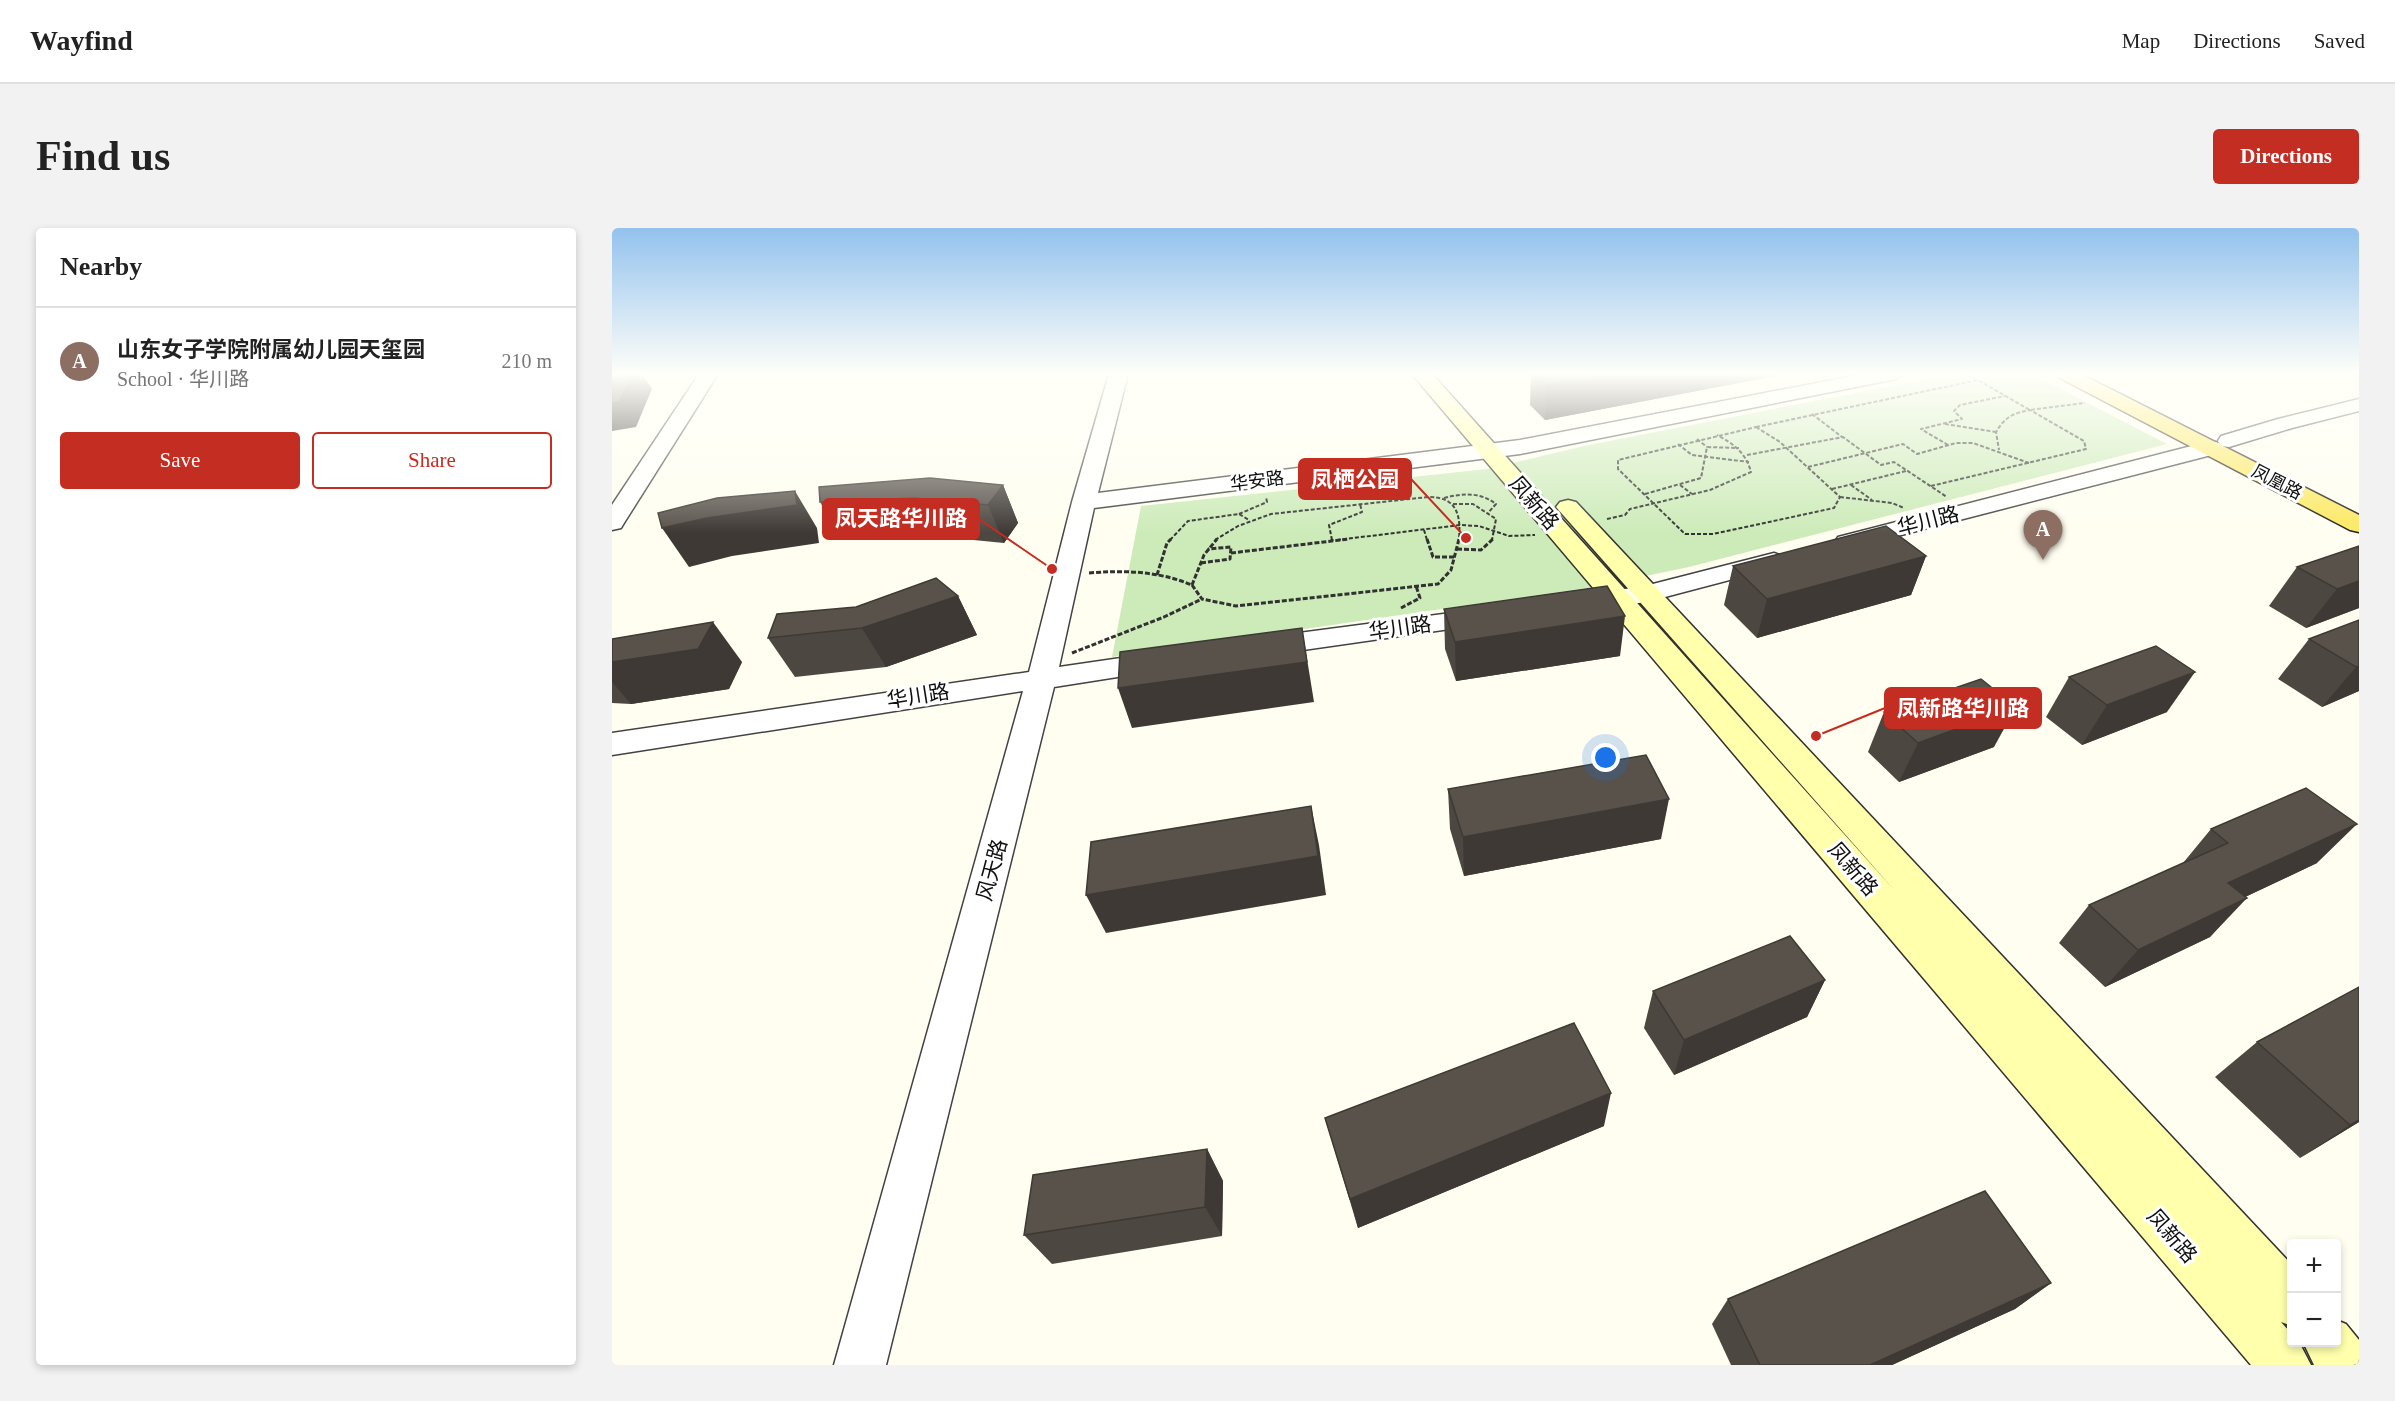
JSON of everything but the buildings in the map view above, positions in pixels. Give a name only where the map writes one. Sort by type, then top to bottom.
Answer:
[{"type":"main road","name":"凤新路","points":[[1478,427],[1501,449],[1631,596],[2285,1365]]},
{"type":"main road","points":[[1485,427],[1501,449]]},
{"type":"main road","name":"凤凰路","points":[[2179,427],[2359,506]]},
{"type":"main road","name":"凤凰路","points":[[2189,427],[2359,525]]},
{"type":"main road","points":[[1631,596],[2287,1297]]},
{"type":"street","points":[[612,524],[674,427]]},
{"type":"street","name":"风天路","points":[[860,1365],[1044,670],[1104,427]]},
{"type":"street","name":"华安路","points":[[1084,502],[1501,449],[1615,427]]},
{"type":"street","name":"华川路","points":[[1559,606],[1631,596],[2220,445],[2273,427]]},
{"type":"street","name":"华川路","points":[[1231,651],[1512,612]]},
{"type":"street","name":"华川路","points":[[612,744],[1044,670],[1184,658]]},
{"type":"path","points":[[1751,427],[1618,459],[1618,468],[1685,534],[1713,534],[1834,508],[1840,497]]},
{"type":"path","points":[[1756,427],[1787,449],[1840,497],[1892,503],[1908,510]]},
{"type":"path","points":[[1830,427],[1881,465],[1894,462],[1967,511]]},
{"type":"path","points":[[1930,427],[1921,429],[1948,446]]},
{"type":"path","points":[[1964,427],[1996,432]]},
{"type":"path","points":[[1999,427],[1996,432],[1999,450]]},
{"type":"path","points":[[1931,486],[2086,449],[2084,441],[2060,427]]},
{"type":"path","points":[[1717,435],[1741,448],[1746,455],[1752,472],[1741,480]]},
{"type":"path","points":[[1746,455],[1843,437]]},
{"type":"path","points":[[1696,439],[1707,447],[1741,448]]},
{"type":"path","points":[[1807,467],[1903,444],[1917,454],[1948,446],[1973,443],[1999,450],[2029,463]]},
{"type":"path","points":[[1677,444],[1692,455],[1749,462]]},
{"type":"path","points":[[1645,494],[1701,478],[1707,447]]},
{"type":"path","points":[[1832,489],[1907,470]]},
{"type":"path","points":[[1679,484],[1692,494]]},
{"type":"path","points":[[1850,485],[1872,500]]},
{"type":"path","points":[[1664,489],[1675,498]]},
{"type":"path","points":[[1192,585],[1211,544],[1249,520],[1271,513],[1428,497],[1443,498],[1458,493],[1490,498],[1497,504],[1488,513]]},
{"type":"path","points":[[1443,498],[1453,504],[1473,504],[1496,519],[1497,532],[1488,546],[1475,553],[1457,549]]},
{"type":"path","points":[[1157,575],[1167,543],[1188,521],[1239,514],[1267,502]]},
{"type":"path","points":[[1332,541],[1329,525],[1362,512],[1360,504]]},
{"type":"path","points":[[1044,670],[1202,599],[1236,606],[1438,584],[1450,573],[1456,557],[1460,525],[1453,504]]},
{"type":"path","points":[[1239,514],[1249,520]]},
{"type":"path","points":[[1231,553],[1460,525]]},
{"type":"path","points":[[1424,530],[1433,557],[1456,557]]},
{"type":"path","points":[[1497,532],[1509,536],[1530,536]]},
{"type":"path","points":[[1201,563],[1230,560],[1231,547],[1207,549]]},
{"type":"path","points":[[1066,574],[1128,570],[1179,579],[1192,585],[1202,599]]},
{"type":"path","points":[[1401,607],[1420,598],[1416,586]]},
{"type":"green space","points":[[1681,427],[2134,427],[2167,444],[1689,567],[1593,587],[1112,657],[1141,506],[1487,469],[1584,446]]},
{"type":"place","name":"凤栖公园","points":[[1466,538]]},
{"type":"place","name":"山东女子学院附属幼儿园天玺园","points":[[2043,560]]},
{"type":"place","name":"凤天路华川路","points":[[1052,569]]},
{"type":"place","name":"凤新路华川路","points":[[1816,736]]}]
